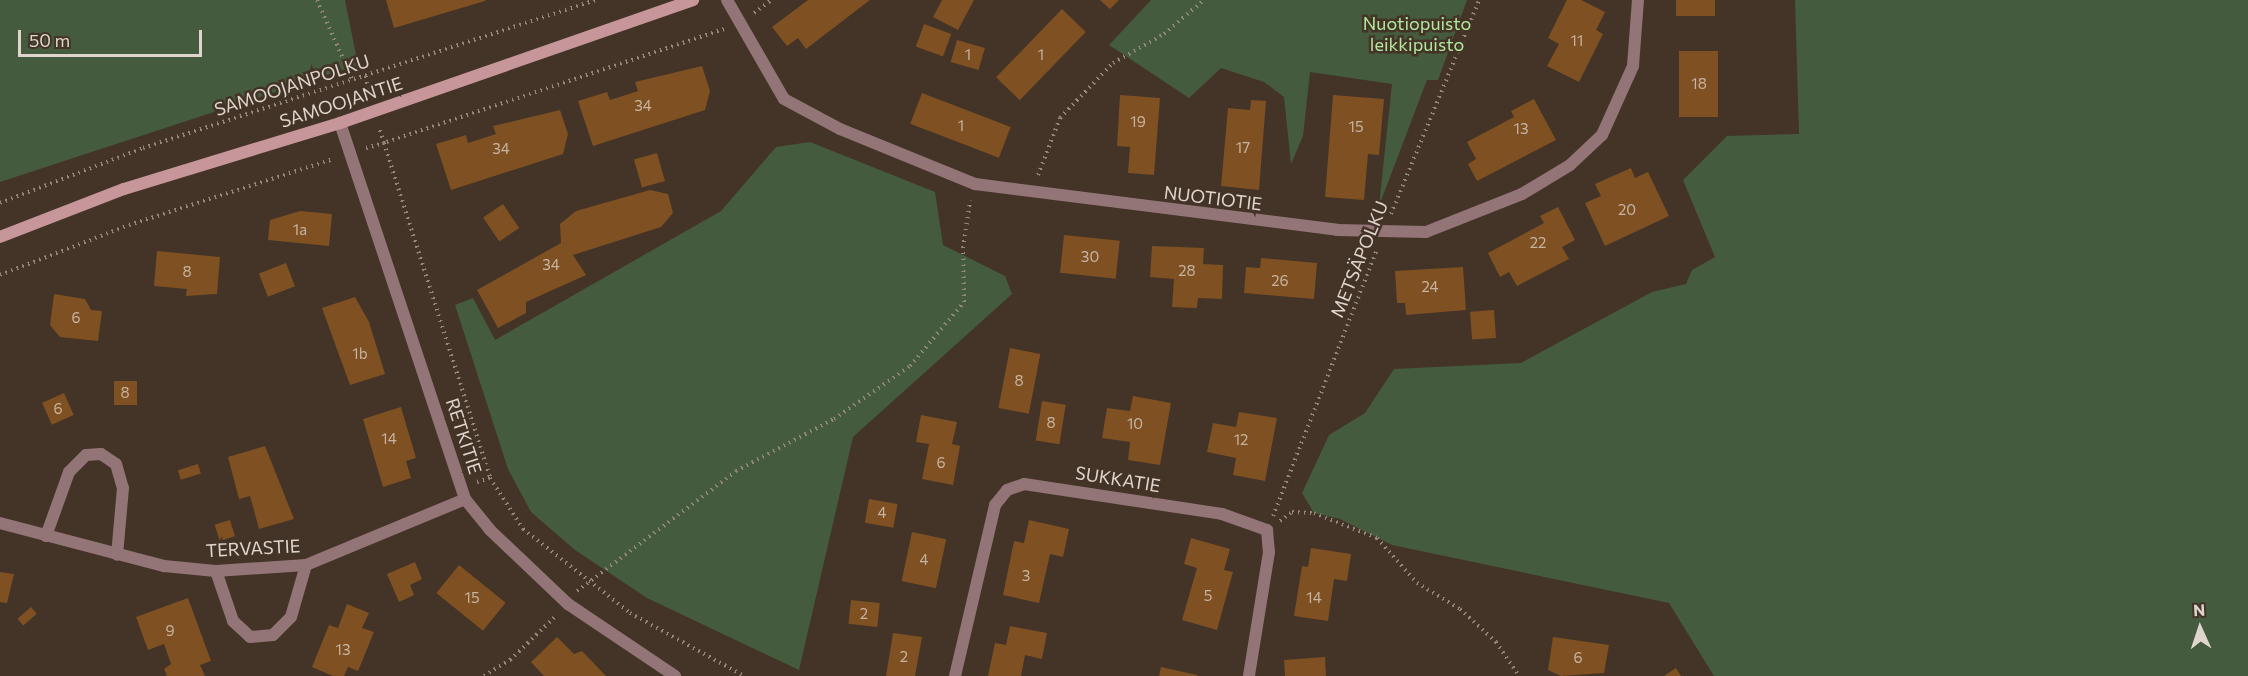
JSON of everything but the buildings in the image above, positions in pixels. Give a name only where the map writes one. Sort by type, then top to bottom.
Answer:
[{"type":"street","name":"SAMOOJANTIE","points":[[0,237],[124,189],[340,123],[693,0]]},
{"type":"street","name":"NUOTIOTIE","points":[[727,0],[771,83],[802,112],[927,168],[1030,195],[1384,231],[1426,232],[1457,223],[1570,165],[1602,135],[1622,97],[1633,66],[1638,0]]},
{"type":"street","name":"RETKITIE","points":[[340,123],[352,153],[465,499],[490,530],[568,604],[675,676]]},
{"type":"street","points":[[46,536],[69,472],[86,455],[101,454],[116,464],[123,488],[117,555]]},
{"type":"street","name":"SUKKATIE","points":[[955,676],[987,528],[1007,490],[1024,484],[1067,490],[1222,514],[1267,530]]},
{"type":"street","name":"TERVASTIE","points":[[0,523],[117,555],[216,571],[306,565],[465,499]]},
{"type":"street","points":[[1249,676],[1269,552],[1267,530]]},
{"type":"street","points":[[216,571],[233,621],[250,637],[273,635],[291,617],[306,565]]},
{"type":"path","points":[[317,0],[352,79]]},
{"type":"path","name":"SAMOOJANPOLKU","points":[[0,203],[352,79],[596,0]]},
{"type":"path","points":[[0,275],[129,225],[384,143],[740,23],[770,0]]},
{"type":"path","points":[[1030,195],[1060,118],[1113,63],[1164,34],[1204,0]]},
{"type":"path","name":"METSÄPOLKU","points":[[1267,530],[1384,231],[1479,0]]},
{"type":"path","points":[[366,76],[373,111],[490,478],[523,529],[584,580],[690,650],[744,676]]},
{"type":"path","points":[[484,676],[510,660],[568,604],[584,580],[616,563],[736,471],[834,419],[909,366],[964,302],[966,225],[970,201],[980,200]]},
{"type":"path","points":[[1267,530],[1292,512],[1340,519],[1377,538],[1417,583],[1460,609],[1496,642],[1519,676]]},
{"type":"green space","points":[[0,0],[345,0],[358,65],[0,182]]},
{"type":"green space","name":"Nuotiopuisto leikkipuisto","points":[[1151,0],[1467,0],[1438,80],[1427,80],[1379,206],[1392,84],[1310,72],[1303,136],[1291,164],[1284,97],[1264,82],[1221,68],[1189,98],[1109,45]]},
{"type":"green space","points":[[1795,0],[2248,0],[2248,676],[1714,676],[1669,603],[1392,545],[1340,519],[1314,513],[1302,493],[1329,435],[1365,413],[1394,369],[1521,363],[1652,292],[1686,284],[1692,270],[1715,257],[1683,180],[1727,136],[1799,134]]},
{"type":"green space","points":[[810,142],[935,192],[943,245],[1005,276],[1012,294],[853,437],[799,670],[647,598],[575,550],[531,512],[508,469],[455,305],[473,298],[495,340],[721,211],[776,147]]}]
